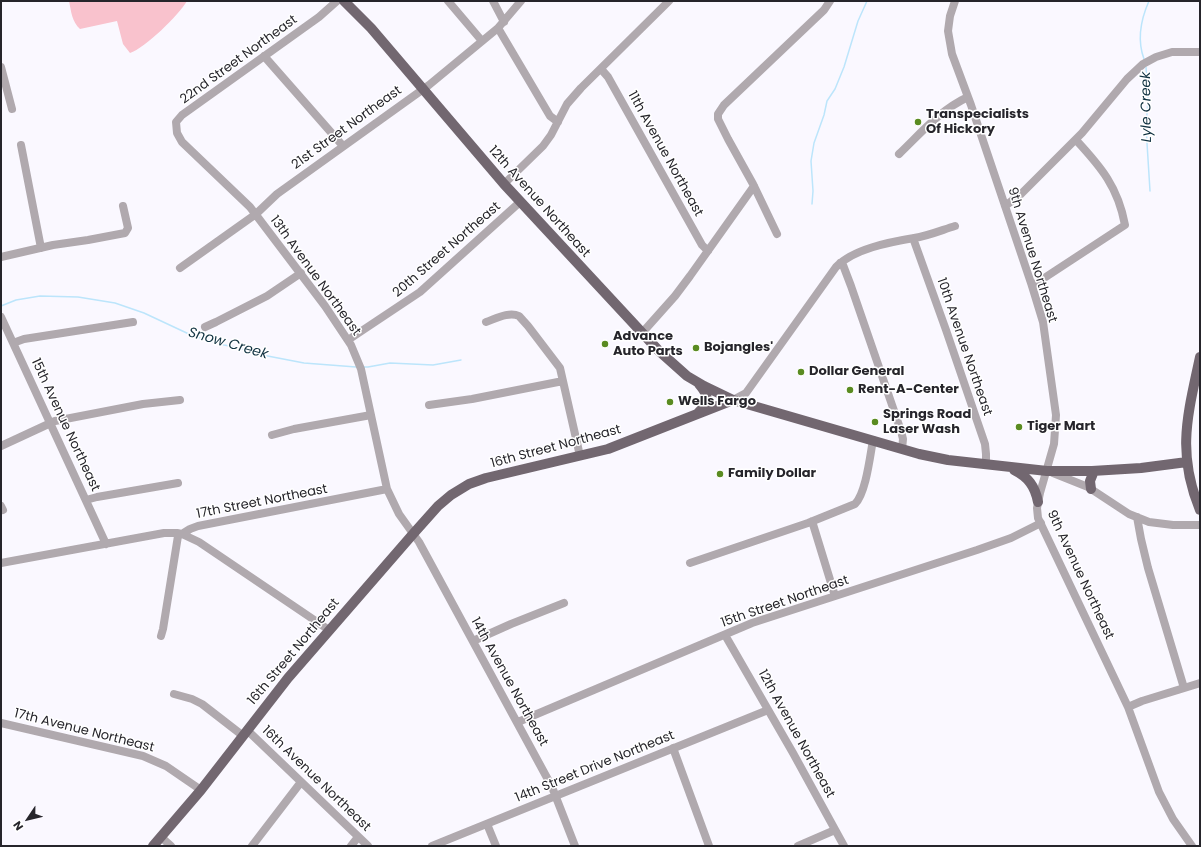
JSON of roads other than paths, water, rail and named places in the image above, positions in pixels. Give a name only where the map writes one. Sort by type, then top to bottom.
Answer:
[{"type":"main road","name":"12th Avenue Northeast","points":[[344,1],[371,28],[520,202],[674,365],[698,382],[733,400]]},
{"type":"main road","points":[[1200,357],[1188,411],[1185,440],[1191,483],[1200,510]]},
{"type":"main road","points":[[698,382],[706,394],[707,400],[705,405],[698,413]]},
{"type":"main road","points":[[733,400],[902,449],[943,459],[1047,471],[1094,471],[1141,468],[1187,462]]},
{"type":"main road","name":"16th Street Northeast","points":[[153,846],[201,790],[288,678],[328,630],[444,500],[469,484],[499,475],[580,456],[628,442],[733,400]]},
{"type":"main road","points":[[1008,467],[1027,478],[1035,488],[1038,502]]},
{"type":"main road","points":[[1092,489],[1090,481],[1094,471]]},
{"type":"street","name":"22nd Street Northeast","points":[[176,125],[176,122],[182,115],[319,17],[337,1]]},
{"type":"street","points":[[448,1],[482,41]]},
{"type":"street","points":[[492,1],[501,25],[550,116],[558,122]]},
{"type":"street","name":"21st Street Northeast","points":[[180,268],[256,214],[277,194],[429,85],[501,25],[521,1]]},
{"type":"street","name":"20th Street Northeast","points":[[504,184],[543,146],[572,98],[669,1]]},
{"type":"street","points":[[777,234],[754,186],[724,132],[718,119],[718,114],[724,105],[824,10],[830,1]]},
{"type":"street","name":"9th Avenue Northeast","points":[[955,1],[950,16],[949,27],[949,41],[952,54],[968,97],[1043,322],[1056,414],[1054,444],[1038,502],[1037,512],[1128,707],[1159,792],[1173,819],[1192,846]]},
{"type":"street","points":[[1005,206],[1021,194],[1076,140],[1127,79],[1143,64],[1156,57],[1172,52],[1200,52]]},
{"type":"street","points":[[264,56],[343,146]]},
{"type":"street","points":[[1,67],[12,109]]},
{"type":"street","name":"11th Avenue Northeast","points":[[601,69],[608,77],[699,238],[708,251]]},
{"type":"street","points":[[899,154],[939,114],[968,97]]},
{"type":"street","name":"13th Avenue Northeast","points":[[176,125],[177,133],[182,142],[250,206],[301,273],[348,340],[356,354],[361,369],[387,490],[399,514],[413,534]]},
{"type":"street","points":[[1032,286],[1125,225],[1118,201],[1109,180],[1076,140]]},
{"type":"street","points":[[21,145],[41,248]]},
{"type":"street","points":[[642,332],[675,296],[754,186]]},
{"type":"street","name":"20th Street Northeast","points":[[348,340],[420,292],[520,202]]},
{"type":"street","points":[[1,257],[41,248],[125,233],[128,228],[123,206]]},
{"type":"street","points":[[733,400],[746,393],[840,263],[847,258],[872,248],[955,226]]},
{"type":"street","name":"10th Avenue Northeast","points":[[912,238],[946,330],[985,444],[986,464]]},
{"type":"street","points":[[840,263],[843,266],[851,286],[901,431],[903,439],[902,449]]},
{"type":"street","points":[[205,326],[267,296],[301,273]]},
{"type":"street","points":[[486,322],[513,313],[521,317],[557,363],[560,368],[580,456]]},
{"type":"street","name":"15th Avenue Northeast","points":[[1,316],[106,544]]},
{"type":"street","points":[[13,343],[133,322]]},
{"type":"street","points":[[429,405],[465,400],[563,381]]},
{"type":"street","points":[[1,446],[50,422],[136,406],[180,400]]},
{"type":"street","points":[[272,435],[294,429],[371,415]]},
{"type":"street","points":[[690,563],[850,507],[858,501],[863,489],[873,440]]},
{"type":"street","points":[[1047,471],[1073,480],[1092,489],[1111,503],[1137,517],[1162,524],[1200,525]]},
{"type":"street","points":[[86,500],[98,496],[178,483]]},
{"type":"street","name":"17th Street Northeast","points":[[1,563],[164,533],[182,534],[198,526],[387,490]]},
{"type":"street","points":[[1137,517],[1148,568],[1184,688]]},
{"type":"street","points":[[812,521],[835,596]]},
{"type":"street","name":"15th Street Northeast","points":[[518,722],[752,623],[977,550],[1011,538],[1041,523]]},
{"type":"street","points":[[161,636],[178,536],[182,534],[199,542],[328,630]]},
{"type":"street","name":"14th Avenue Northeast","points":[[413,534],[419,542],[518,722],[556,796],[575,846]]},
{"type":"street","points":[[473,641],[564,603]]},
{"type":"street","name":"12th Avenue Northeast","points":[[725,635],[793,753],[844,846]]},
{"type":"street","points":[[1128,707],[1142,701],[1200,683]]},
{"type":"street","name":"16th Avenue Northeast","points":[[174,694],[192,699],[202,704],[245,733],[301,782],[368,846]]},
{"type":"street","name":"14th Street Drive Northeast","points":[[432,846],[768,710]]},
{"type":"street","name":"17th Avenue Northeast","points":[[1,722],[143,756],[166,766],[201,790]]},
{"type":"street","points":[[673,748],[709,846]]},
{"type":"street","points":[[252,846],[301,782]]},
{"type":"street","points":[[487,824],[496,846]]},
{"type":"street","points":[[798,846],[835,830]]},
{"type":"street","points":[[161,837],[171,846]]},
{"type":"street","points":[[351,846],[358,837]]},
{"type":"waterway","points":[[812,204],[813,191],[811,161],[814,143],[824,115],[827,101],[835,89],[844,67],[858,21],[867,1]]},
{"type":"waterway","name":"Lyle Creek","points":[[1144,59],[1140,37],[1142,22],[1149,1]]},
{"type":"waterway","name":"Lyle Creek","points":[[1146,67],[1148,99],[1146,127],[1150,191]]},
{"type":"waterway","name":"Snow Creek","points":[[1,306],[16,300],[40,296],[78,297],[115,303],[144,313],[191,335],[224,345],[240,348],[252,353],[304,363],[356,367]]},
{"type":"waterway","name":"Snow Creek","points":[[364,367],[390,363],[433,365],[461,360]]},
{"type":"place","name":"Transpecialists Of Hickory","points":[[918,122]]},
{"type":"place","name":"Advance Auto Parts","points":[[605,344]]},
{"type":"place","name":"Bojangles'","points":[[696,348]]},
{"type":"place","name":"Dollar General","points":[[801,372]]},
{"type":"place","name":"Rent-A-Center","points":[[850,390]]},
{"type":"place","name":"Wells Fargo","points":[[670,402]]},
{"type":"place","name":"Springs Road Laser Wash","points":[[875,422]]},
{"type":"place","name":"Tiger Mart","points":[[1019,427]]},
{"type":"place","name":"Family Dollar","points":[[720,474]]}]
